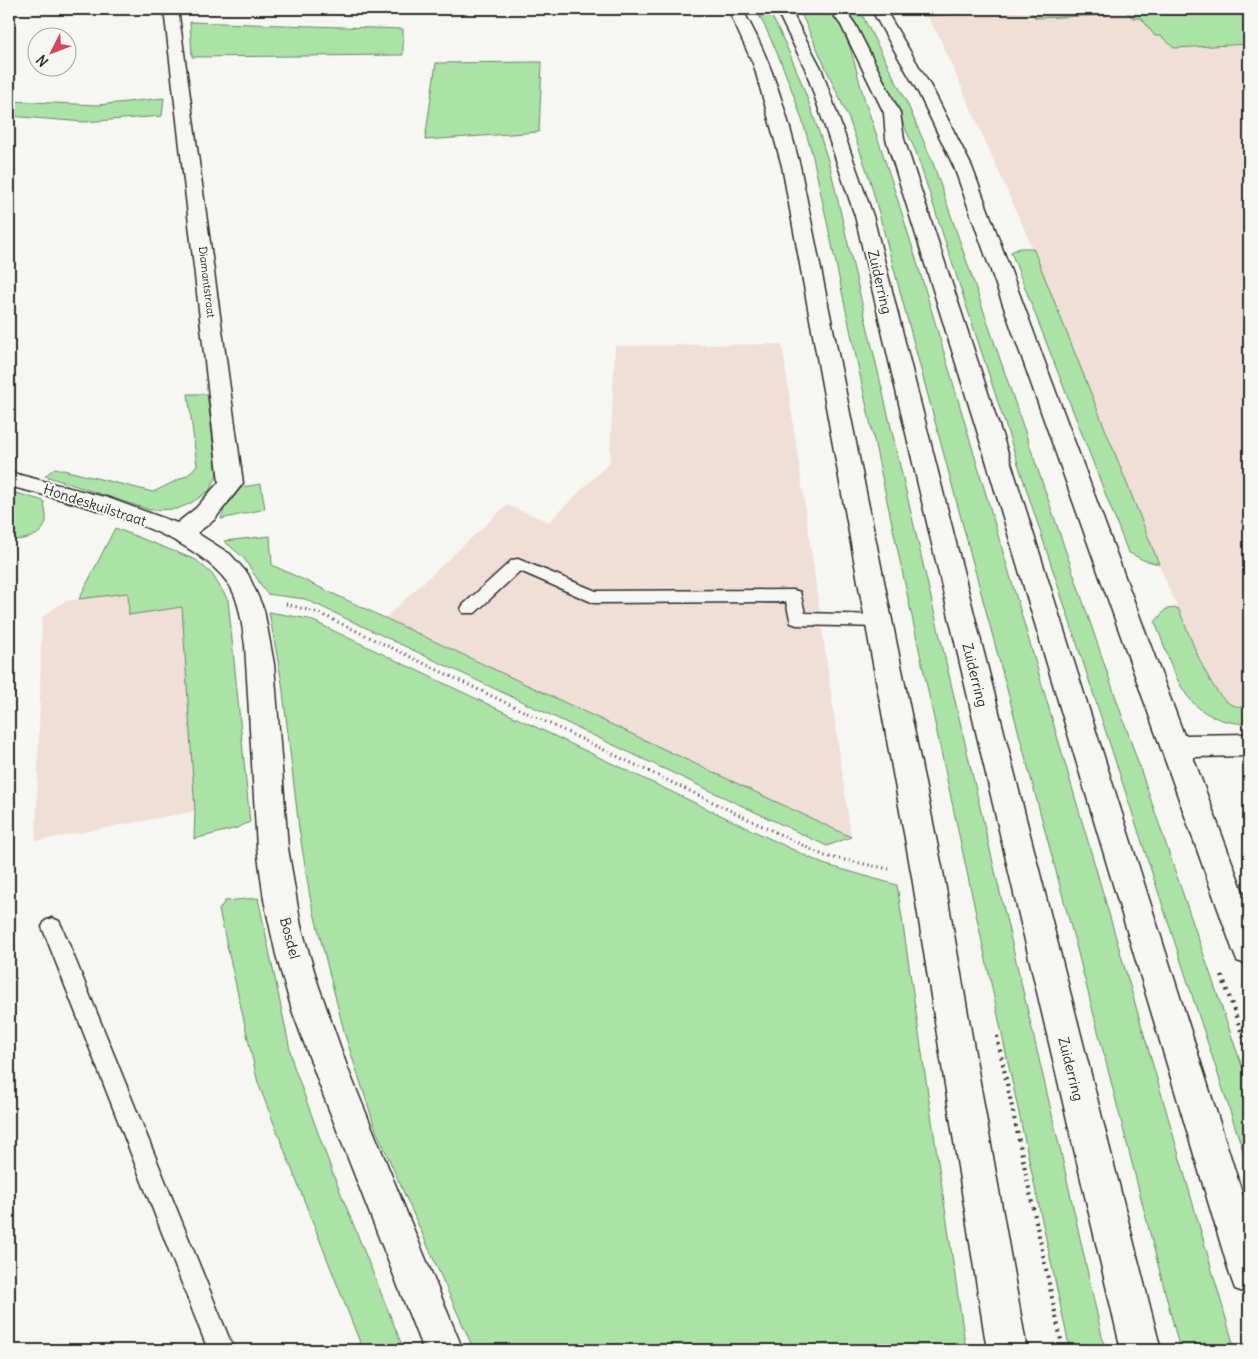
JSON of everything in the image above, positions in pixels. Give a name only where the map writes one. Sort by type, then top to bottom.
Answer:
[{"type":"street","name":"Diamantstraat","points":[[172,9],[231,483],[205,514],[180,533]]},
{"type":"street","points":[[735,9],[761,62],[777,108],[792,166],[928,877],[1007,1350]]},
{"type":"street","name":"Zuiderring","points":[[784,9],[816,77],[864,216],[1141,1350]]},
{"type":"street","points":[[836,9],[848,24],[892,114],[895,139],[994,447],[1249,1275]]},
{"type":"street","points":[[879,11],[926,92],[963,167],[1249,951]]},
{"type":"street","name":"Hondeskuilstraat","points":[[9,480],[89,502],[180,533]]},
{"type":"street","name":"Bosdel","points":[[180,533],[223,561],[239,581],[248,601],[260,654],[273,860],[285,926],[324,1053],[442,1350]]},
{"type":"street","points":[[1174,746],[1249,745]]},
{"type":"lane","points":[[879,11],[904,9]]},
{"type":"lane","points":[[469,609],[518,564],[594,597],[794,596],[797,619],[879,621]]},
{"type":"lane","points":[[52,927],[221,1350]]},
{"type":"path","points":[[248,601],[288,604],[319,613],[825,856],[928,877]]},
{"type":"shaded area","points":[[922,9],[1249,9],[1249,708],[1237,707],[1226,701],[1212,685],[1167,584],[1040,265],[938,34]]},
{"type":"shaded area","points":[[782,344],[851,837],[385,618],[507,505],[549,522],[610,462],[615,346]]},
{"type":"shaded area","points":[[128,593],[129,615],[182,607],[195,811],[36,841],[42,617],[65,601]]},
{"type":"green space","points":[[756,9],[768,9],[787,47],[803,86],[830,167],[1061,1153],[1105,1350],[1070,1350],[813,157],[789,82]]},
{"type":"green space","points":[[799,9],[831,9],[844,33],[853,57],[951,376],[1235,1350],[1180,1350],[1078,953],[870,180],[849,119]]},
{"type":"green space","points":[[844,9],[859,9],[907,103],[933,163],[1249,1087],[1249,1169],[916,152],[869,49]]},
{"type":"green space","points":[[1100,9],[1107,15],[1036,18],[1028,10],[922,16],[918,10]]},
{"type":"green space","points":[[1123,9],[1246,9],[1249,11],[1249,44],[1174,48],[1161,36],[1155,36],[1141,18],[1133,18]]},
{"type":"green space","points":[[190,22],[403,29],[403,55],[192,57]]},
{"type":"green space","points":[[542,62],[539,132],[425,140],[436,63]]},
{"type":"green space","points":[[164,98],[162,116],[84,122],[9,116],[9,101],[98,105]]},
{"type":"green space","points":[[1020,248],[1033,248],[1159,564],[1143,560],[1128,552],[1011,252]]},
{"type":"green space","points":[[188,394],[207,394],[217,476],[209,491],[191,503],[177,509],[150,510],[45,476],[55,468],[153,492],[188,475],[197,465]]},
{"type":"green space","points":[[261,484],[265,509],[221,519],[224,509],[242,487]]},
{"type":"green space","points":[[9,491],[44,501],[46,521],[41,531],[31,537],[9,540]]},
{"type":"green space","points":[[115,528],[196,560],[212,574],[228,600],[250,822],[237,828],[194,839],[195,811],[182,607],[129,615],[128,593],[79,599]]},
{"type":"green space","points":[[270,536],[272,565],[851,837],[827,846],[305,599],[267,594],[243,557],[224,541]]},
{"type":"green space","points":[[1178,608],[1212,684],[1227,702],[1235,706],[1249,708],[1249,724],[1227,721],[1209,715],[1195,705],[1185,692],[1176,677],[1155,622],[1166,609]]},
{"type":"green space","points":[[269,612],[309,619],[823,864],[897,885],[966,1350],[474,1350],[376,1130],[345,1035],[310,897],[299,828],[282,683]]},
{"type":"green space","points":[[258,898],[293,1064],[333,1174],[404,1350],[363,1350],[258,1083],[219,910],[225,901]]}]
